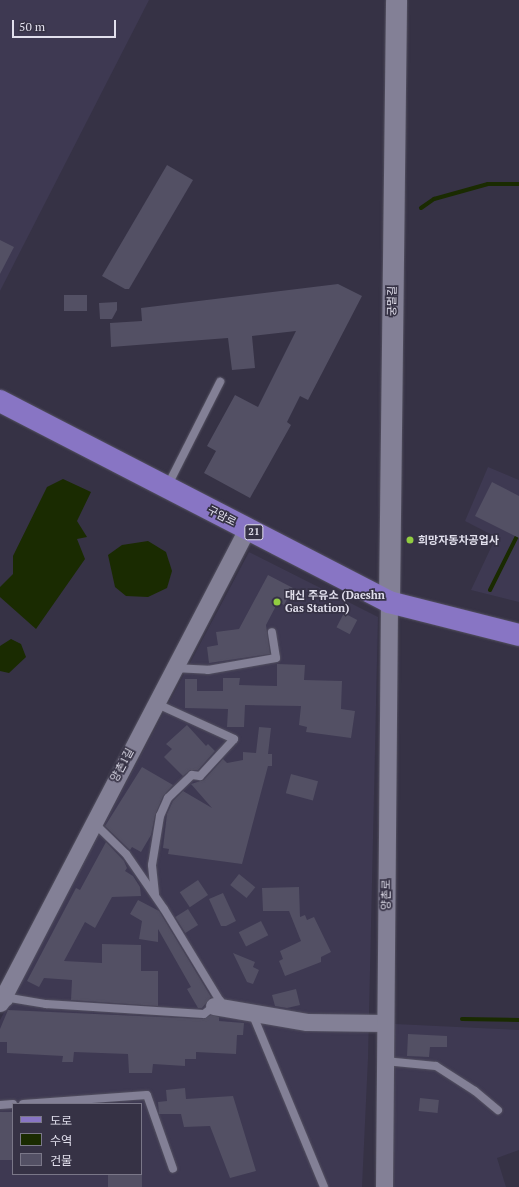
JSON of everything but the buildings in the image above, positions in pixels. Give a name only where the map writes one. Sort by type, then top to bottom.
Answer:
[{"type":"main road","name":"구암로","points":[[0,401],[389,602],[519,635]]},
{"type":"street","name":"궁멀길","points":[[389,602],[396,0]]},
{"type":"street","name":"양촌1길","points":[[1,999],[247,529]]},
{"type":"street","name":"양촌로","points":[[384,1187],[389,602]]},
{"type":"street","points":[[214,1006],[307,1022],[385,1023]]},
{"type":"lane","points":[[167,488],[220,382]]},
{"type":"lane","points":[[174,668],[208,670],[276,658],[272,632]]},
{"type":"lane","points":[[155,895],[152,865],[160,816],[168,798],[192,775],[200,776],[234,739],[156,703]]},
{"type":"lane","points":[[1,999],[46,1004],[204,1014],[220,1001],[155,895],[126,854],[93,822]]},
{"type":"lane","points":[[252,1012],[324,1187]]},
{"type":"lane","points":[[385,1061],[436,1066],[475,1091],[498,1110]]},
{"type":"lane","points":[[35,1103],[147,1094],[174,1169]]},
{"type":"lane","points":[[0,1105],[12,1104]]},
{"type":"shaded area","points":[[0,0],[149,0],[0,291]]},
{"type":"shaded area","points":[[488,467],[519,480],[519,602],[471,590],[496,537],[465,521]]},
{"type":"shaded area","points":[[249,552],[378,617],[368,1058],[362,1187],[0,1187],[0,1020]]},
{"type":"shaded area","points":[[395,1024],[519,1030],[519,1150],[497,1158],[506,1187],[393,1187]]},
{"type":"water","points":[[63,479],[91,492],[77,521],[87,537],[77,539],[85,559],[36,629],[0,597],[0,587],[13,574],[13,556],[47,487]]},
{"type":"water","points":[[148,541],[166,552],[172,571],[167,588],[148,597],[126,596],[115,587],[108,555],[122,545]]},
{"type":"water","points":[[11,639],[21,644],[26,657],[9,673],[0,671],[0,646]]},
{"type":"waterway","points":[[421,208],[434,199],[488,184],[519,184]]},
{"type":"waterway","points":[[490,590],[519,532]]},
{"type":"waterway","points":[[462,1019],[519,1020]]},
{"type":"place","name":"희망자동차공업사","points":[[410,540]]},
{"type":"place","name":"대신 주유소 (Daeshn Gas Station)","points":[[277,602]]}]
